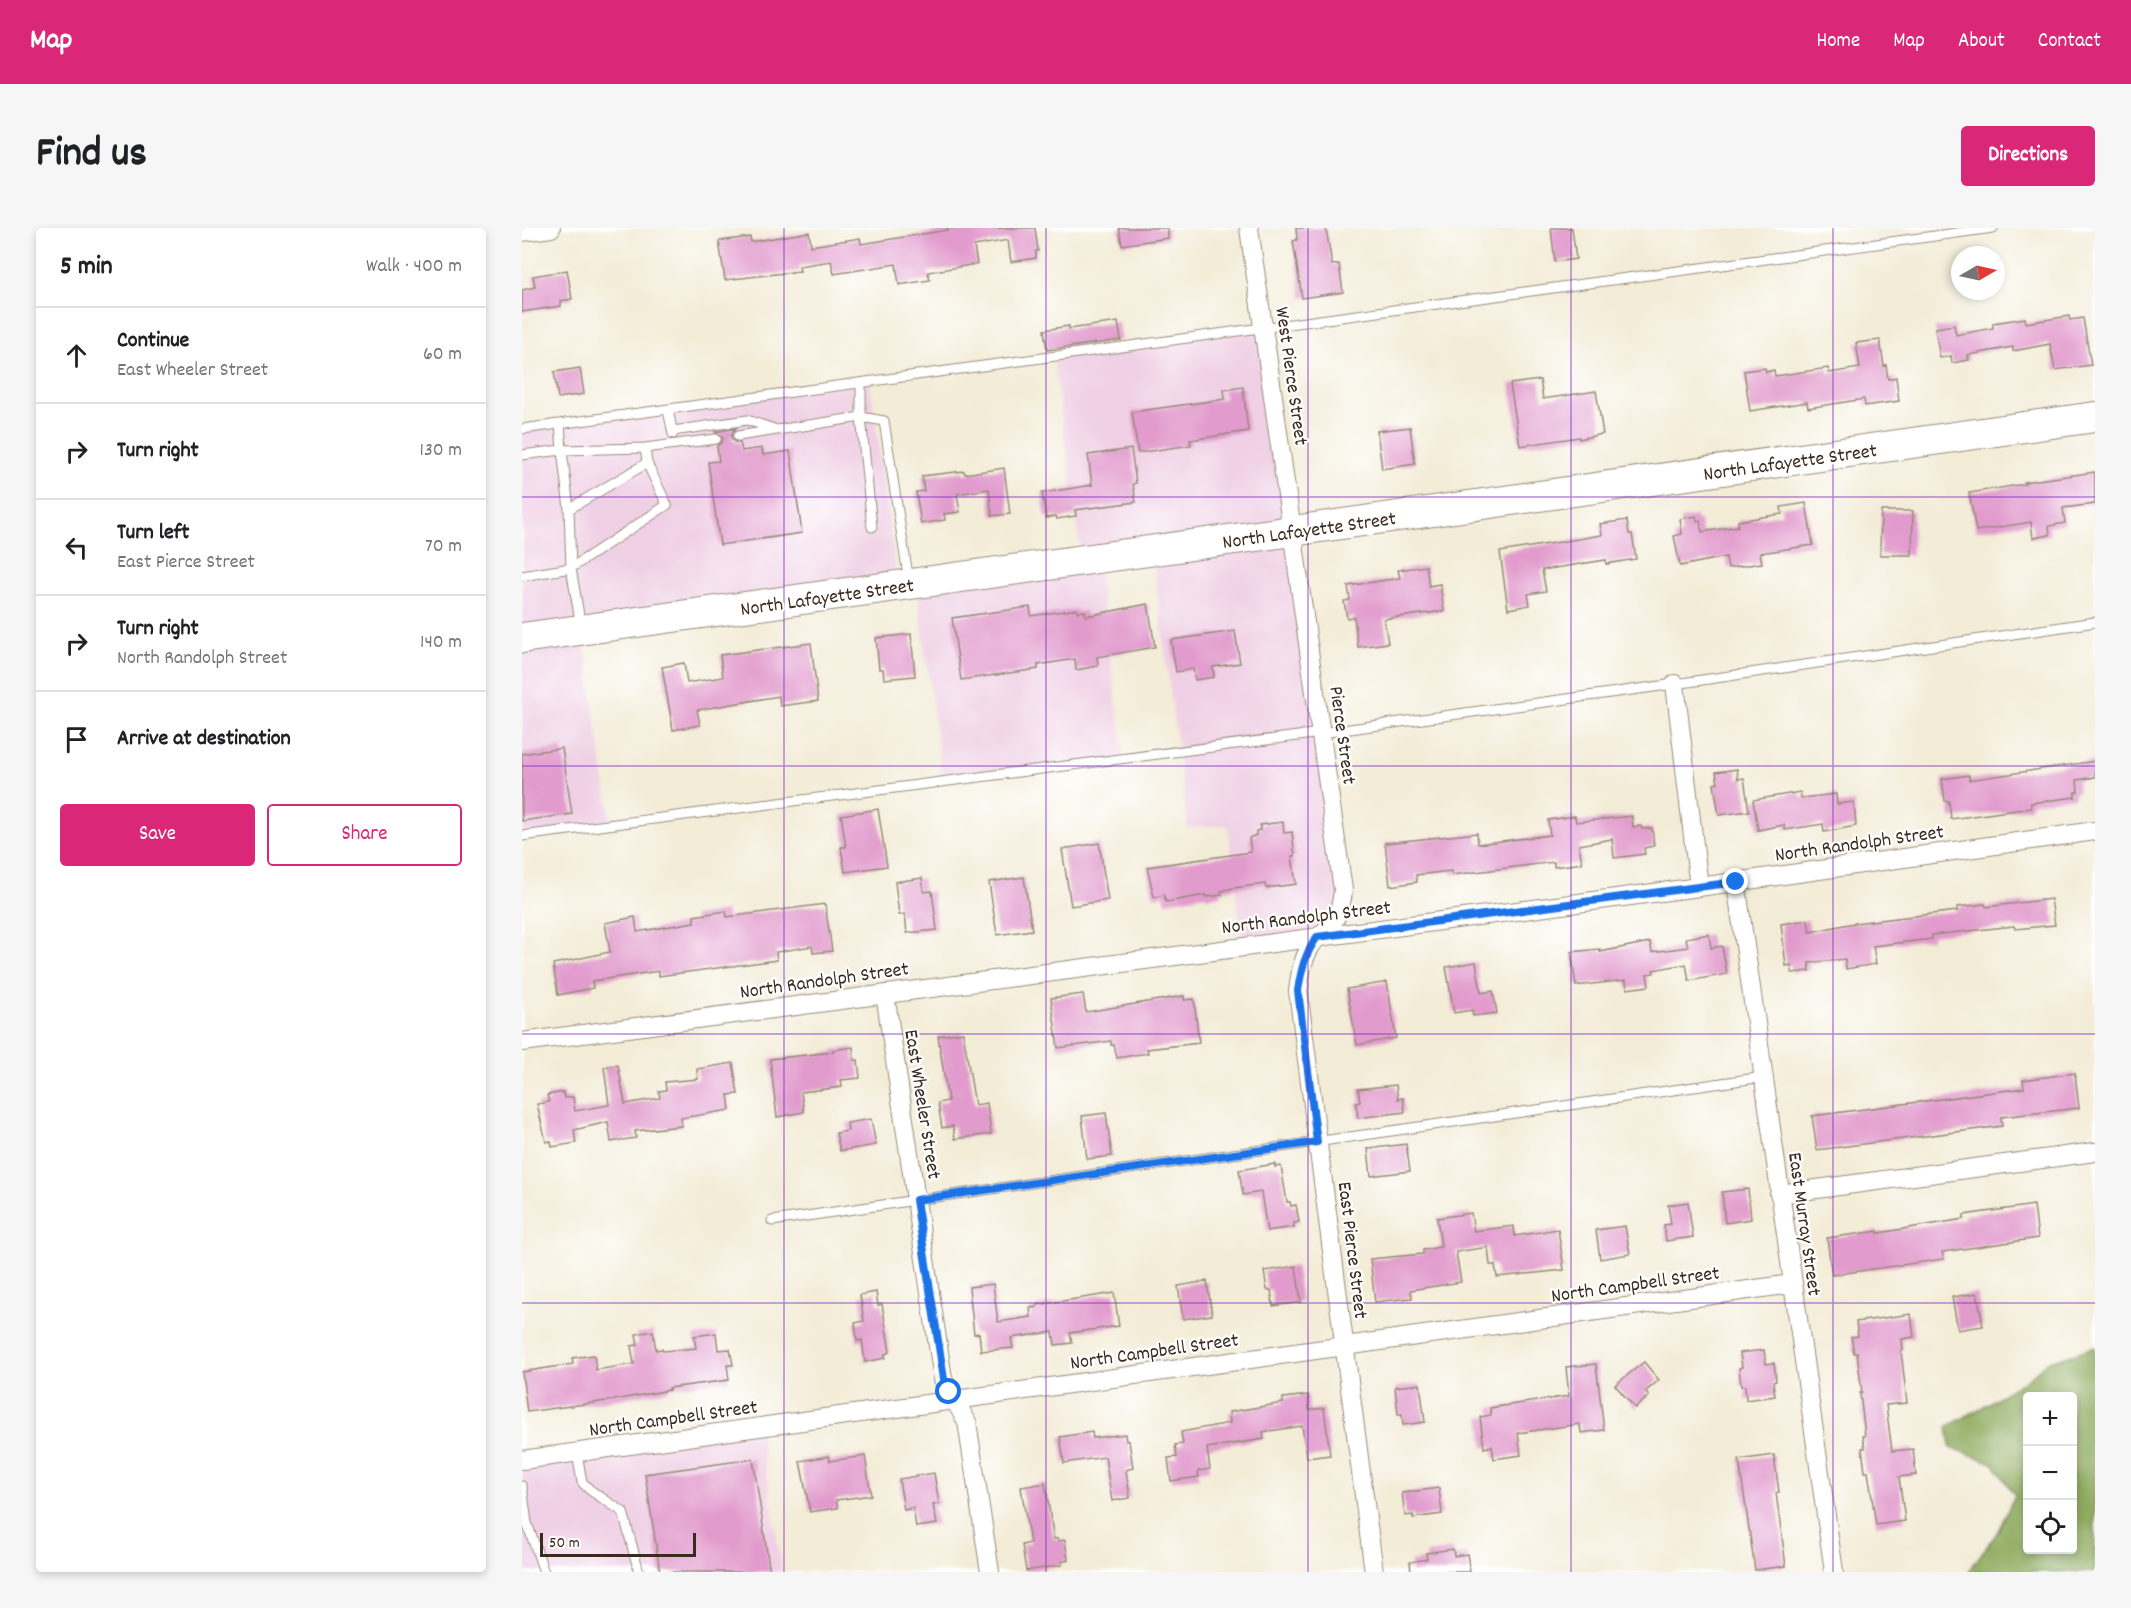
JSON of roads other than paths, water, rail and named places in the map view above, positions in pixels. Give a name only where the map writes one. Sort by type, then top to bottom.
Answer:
[{"type":"highway","name":"North Lafayette Street","points":[[522,638],[2095,417]]},
{"type":"street","points":[[522,232],[552,228]]},
{"type":"street","name":"West Pierce Street","points":[[1249,228],[1293,531]]},
{"type":"street","name":"Pierce Street","points":[[1293,531],[1343,890],[1342,901],[1333,922],[1317,937]]},
{"type":"street","points":[[1675,684],[1699,887]]},
{"type":"street","name":"North Randolph Street","points":[[522,1042],[1699,887],[2095,831]]},
{"type":"street","name":"East Murray Street","points":[[1736,882],[1834,1572]]},
{"type":"street","name":"East Pierce Street","points":[[1317,937],[1301,968],[1298,991],[1374,1572]]},
{"type":"street","name":"East Wheeler Street","points":[[885,994],[944,1379],[967,1422],[990,1572]]},
{"type":"street","points":[[1779,1194],[2095,1152]]},
{"type":"street","name":"North Campbell Street","points":[[522,1460],[1792,1284]]},
{"type":"lane","points":[[522,429],[1993,228]]},
{"type":"lane","points":[[861,383],[861,417],[872,527]]},
{"type":"lane","points":[[668,410],[675,446]]},
{"type":"lane","points":[[738,436],[861,417],[884,421],[910,584]]},
{"type":"lane","points":[[672,430],[747,420],[777,430]]},
{"type":"lane","points":[[560,424],[570,509],[571,567],[582,629]]},
{"type":"lane","points":[[522,455],[562,450],[675,446],[716,439]]},
{"type":"lane","points":[[522,576],[571,567],[667,505],[647,463],[645,448]]},
{"type":"lane","points":[[570,509],[647,463]]},
{"type":"lane","points":[[522,836],[1321,733],[2095,622]]},
{"type":"lane","points":[[772,1221],[1763,1077]]},
{"type":"lane","points":[[578,1453],[582,1482],[623,1512],[639,1572]]},
{"type":"lane","points":[[522,1486],[527,1522],[544,1572]]}]
